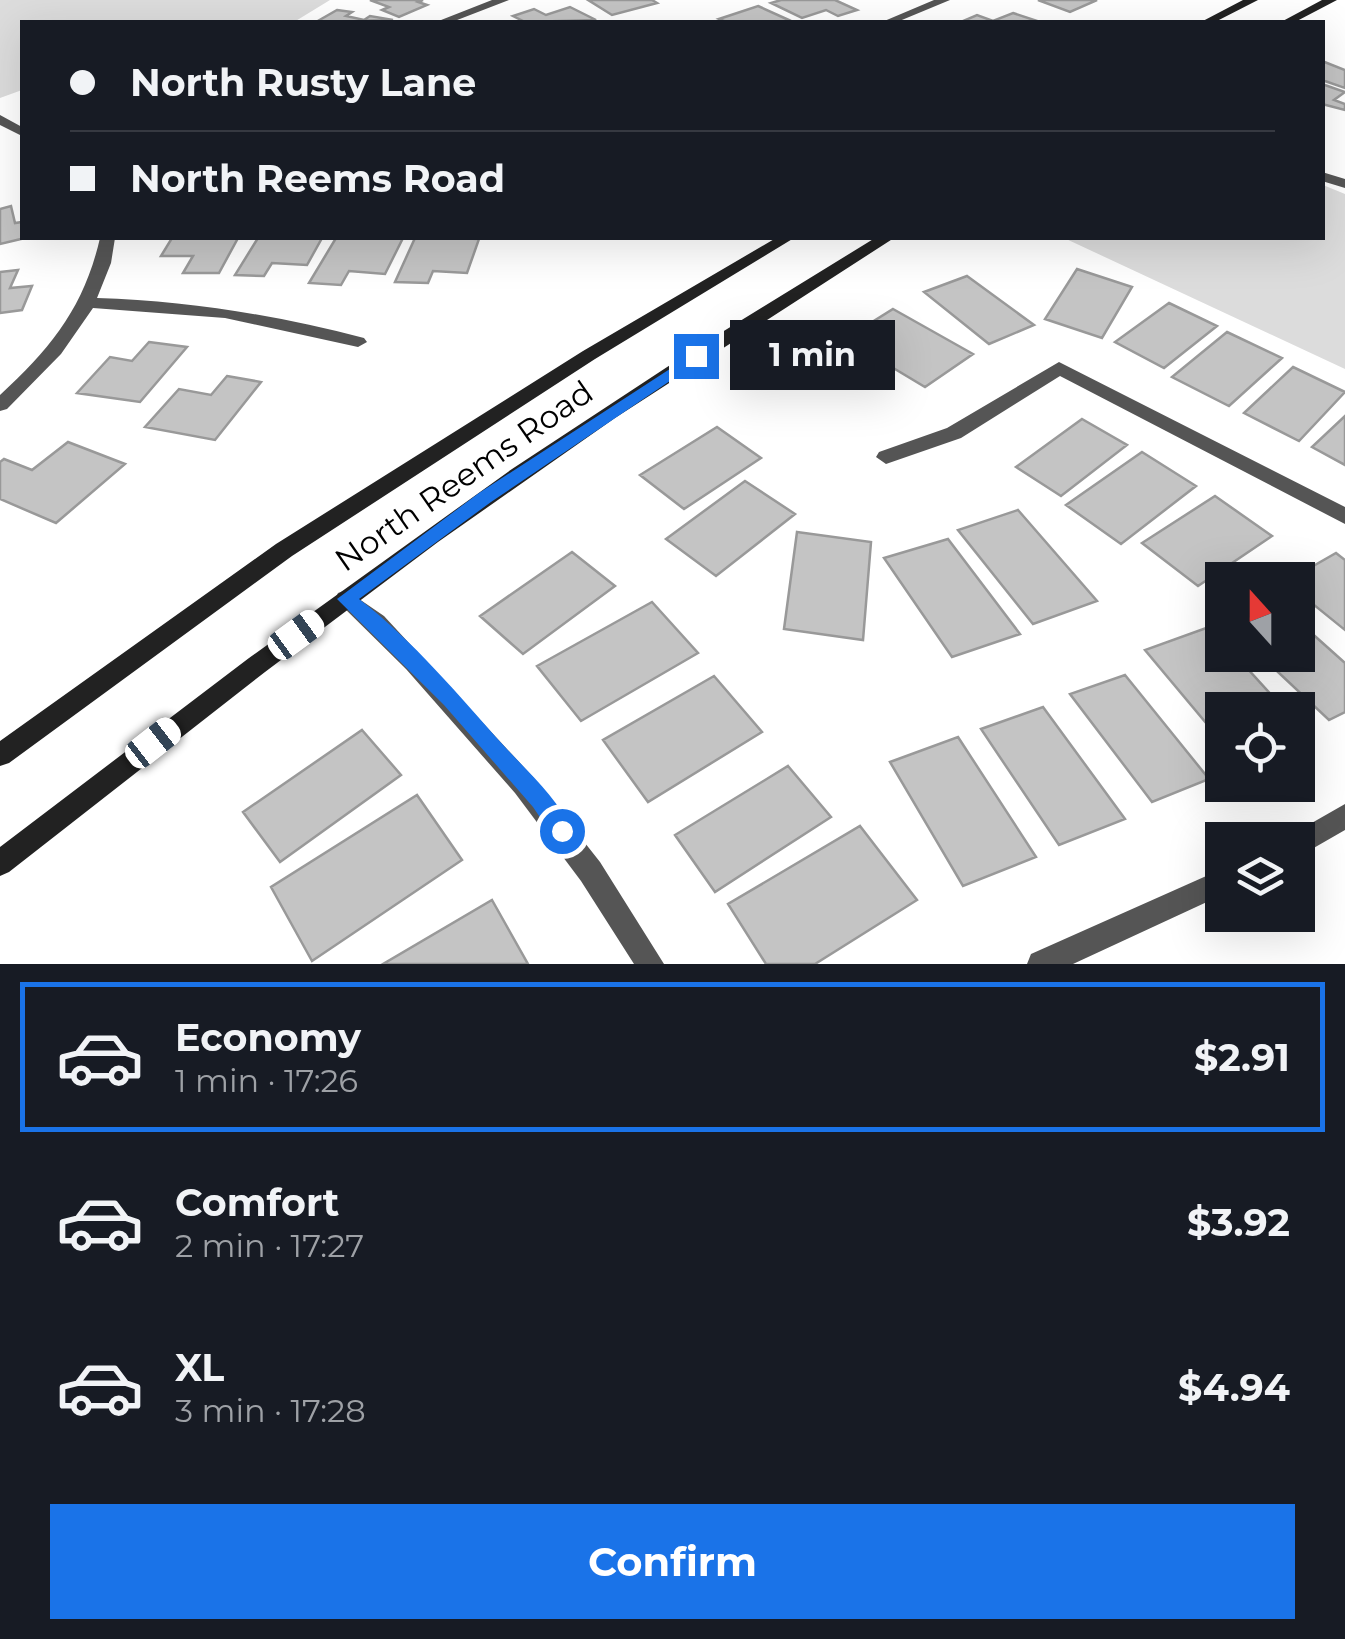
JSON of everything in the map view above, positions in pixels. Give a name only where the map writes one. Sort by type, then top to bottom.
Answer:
[{"type":"main road","points":[[1211,20],[1252,0]]},
{"type":"main road","points":[[1292,20],[1330,0]]},
{"type":"main road","name":"North Reems Road","points":[[0,754],[284,550],[588,355],[783,240]]},
{"type":"main road","name":"North Reems Road","points":[[0,863],[245,671],[612,410],[883,240]]},
{"type":"street","points":[[448,20],[503,0]]},
{"type":"street","points":[[893,20],[944,0]]},
{"type":"street","points":[[0,405],[41,368],[89,303],[104,271],[107,240]]},
{"type":"street","points":[[89,303],[166,304],[243,314],[358,342]]},
{"type":"street","points":[[886,457],[954,433],[1059,368],[1345,516]]},
{"type":"street","points":[[346,599],[376,622],[540,800],[628,924],[650,964]]},
{"type":"street","points":[[1315,835],[1345,816]]},
{"type":"street","points":[[1041,964],[1205,890]]},
{"type":"shaded area","points":[[0,0],[330,0],[297,20],[20,20],[20,91],[0,98]]},
{"type":"shaded area","points":[[1325,186],[1345,194],[1345,369],[1068,240],[1325,240]]},
{"type":"building","points":[[370,0],[423,0],[418,2],[427,5],[399,17],[382,10],[389,7]]},
{"type":"building","points":[[588,0],[652,0],[657,3],[612,15]]},
{"type":"building","points":[[835,0],[857,10],[838,16],[826,10],[802,18],[771,3]]},
{"type":"building","points":[[1038,0],[1097,0],[1070,12]]},
{"type":"building","points":[[758,6],[789,20],[721,20]]},
{"type":"building","points":[[570,7],[596,20],[521,20],[513,16],[534,9],[546,15]]},
{"type":"building","points":[[337,10],[352,12],[346,16],[364,20],[320,20]]},
{"type":"building","points":[[1013,13],[1034,20],[996,20]]},
{"type":"building","points":[[1325,62],[1345,70],[1345,88],[1325,81]]},
{"type":"building","points":[[1325,85],[1345,92],[1334,100],[1345,104],[1345,110],[1325,105]]},
{"type":"building","points":[[11,206],[15,223],[20,222],[20,239],[0,244],[0,209]]},
{"type":"building","points":[[171,240],[237,240],[219,273],[183,273],[193,256],[161,256]]},
{"type":"building","points":[[257,240],[321,240],[307,265],[272,263],[264,276],[235,275]]},
{"type":"building","points":[[335,240],[402,240],[385,274],[349,271],[341,285],[309,283]]},
{"type":"building","points":[[414,240],[479,240],[467,273],[433,271],[428,283],[395,282]]},
{"type":"building","points":[[1077,269],[1132,287],[1102,338],[1045,319]]},
{"type":"building","points":[[18,270],[10,288],[32,286],[22,310],[0,313],[0,272]]},
{"type":"building","points":[[967,276],[1034,325],[989,344],[924,292]]},
{"type":"building","points":[[1169,303],[1217,326],[1164,368],[1115,342]]},
{"type":"building","points":[[893,309],[973,354],[925,387],[845,339]]},
{"type":"building","points":[[1227,332],[1282,358],[1229,406],[1172,377]]},
{"type":"building","points":[[149,342],[187,347],[140,402],[77,393],[110,357],[132,361]]},
{"type":"building","points":[[1293,367],[1345,392],[1299,441],[1244,413]]},
{"type":"building","points":[[227,376],[261,382],[215,440],[145,427],[179,389],[211,395]]},
{"type":"building","points":[[1345,416],[1345,465],[1312,447]]},
{"type":"building","points":[[1082,419],[1127,445],[1061,496],[1016,467]]},
{"type":"building","points":[[717,427],[761,458],[684,509],[640,475]]},
{"type":"building","points":[[68,442],[125,464],[56,523],[0,499],[0,462],[4,459],[32,470]]},
{"type":"building","points":[[1142,452],[1196,486],[1121,544],[1066,505]]},
{"type":"building","points":[[745,481],[795,514],[716,576],[666,539]]},
{"type":"building","points":[[1215,496],[1272,536],[1234,562],[1205,562],[1205,581],[1198,586],[1142,543]]},
{"type":"building","points":[[1018,510],[1097,601],[1033,624],[958,530]]},
{"type":"building","points":[[797,532],[871,542],[863,640],[784,629]]},
{"type":"building","points":[[948,539],[1020,634],[952,657],[884,558]]},
{"type":"building","points":[[572,552],[615,586],[523,654],[480,616]]},
{"type":"building","points":[[1336,553],[1345,560],[1345,630],[1315,606],[1315,565]]},
{"type":"building","points":[[652,602],[698,653],[581,721],[537,666]]},
{"type":"building","points":[[1205,628],[1205,672],[1250,672],[1269,692],[1205,692],[1205,722],[1145,650]]},
{"type":"building","points":[[1315,636],[1345,663],[1345,712],[1329,720],[1315,707],[1315,692],[1299,692],[1278,672],[1315,672]]},
{"type":"building","points":[[1125,675],[1205,774],[1205,781],[1152,802],[1070,694]]},
{"type":"building","points":[[714,676],[762,732],[648,802],[603,740]]},
{"type":"building","points":[[1043,707],[1125,819],[1059,845],[981,729]]},
{"type":"building","points":[[362,730],[401,775],[280,862],[243,812]]},
{"type":"building","points":[[958,737],[1036,857],[963,886],[890,762]]},
{"type":"building","points":[[788,766],[831,817],[715,892],[675,835]]},
{"type":"building","points":[[417,795],[462,860],[312,961],[271,887]]},
{"type":"building","points":[[860,826],[917,900],[815,964],[766,964],[728,904]]},
{"type":"building","points":[[492,900],[528,964],[383,964]]},
{"type":"route","points":[[562,831],[540,800],[450,700],[376,622],[346,599],[485,498],[696,356]]}]
